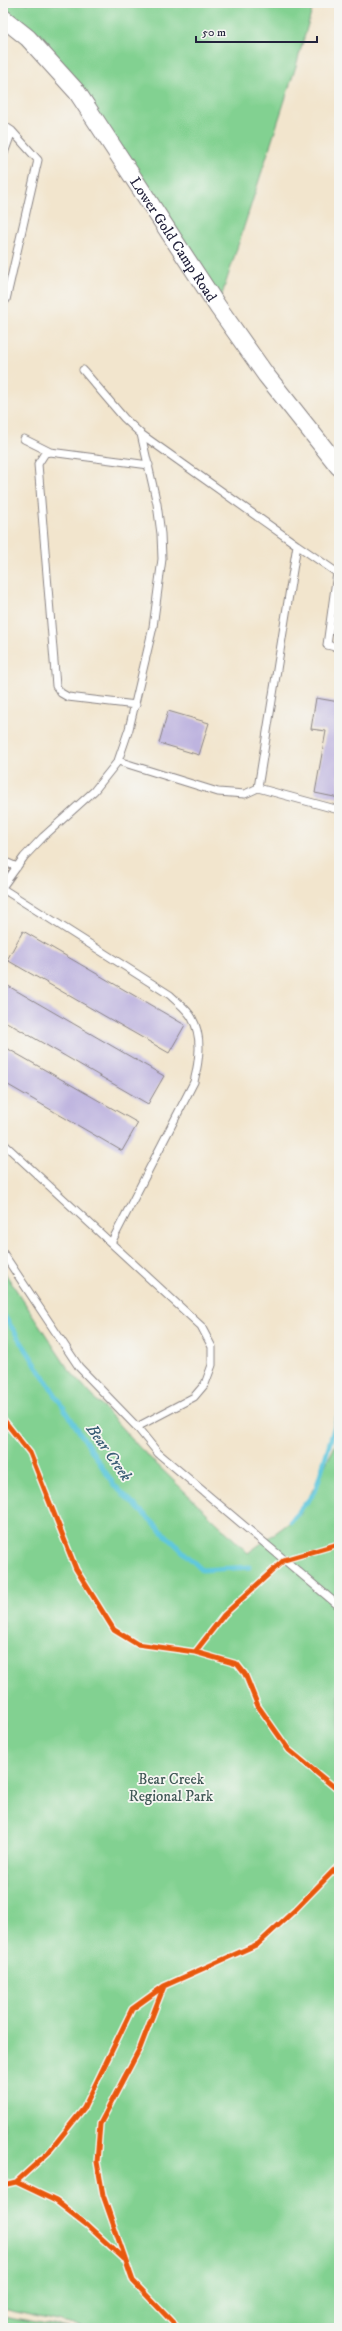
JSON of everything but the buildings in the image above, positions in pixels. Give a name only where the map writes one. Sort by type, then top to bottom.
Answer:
[{"type":"street","name":"Lower Gold Camp Road","points":[[3,18],[28,38],[78,92],[218,307],[266,375],[339,467]]},
{"type":"lane","points":[[3,125],[12,131],[38,160],[6,300]]},
{"type":"lane","points":[[3,156],[12,131]]},
{"type":"lane","points":[[83,370],[124,418],[141,434],[338,574],[327,645],[339,648]]},
{"type":"lane","points":[[3,886],[43,836],[94,791],[118,761],[136,705],[153,627],[162,558],[157,504],[141,434]]},
{"type":"lane","points":[[24,439],[50,452],[148,465]]},
{"type":"lane","points":[[50,452],[45,453],[38,464],[56,686],[61,693],[68,697],[136,705]]},
{"type":"lane","points":[[258,788],[297,545]]},
{"type":"lane","points":[[118,761],[218,792],[245,794],[258,788],[339,810]]},
{"type":"lane","points":[[3,861],[17,867]]},
{"type":"lane","points":[[3,889],[170,995],[191,1017],[198,1034],[198,1064],[194,1082],[111,1243]]},
{"type":"lane","points":[[3,1143],[201,1326],[212,1347],[212,1365],[205,1384],[194,1397],[137,1427]]},
{"type":"lane","points":[[3,1253],[79,1367],[137,1427],[158,1452],[339,1606]]},
{"type":"green space","points":[[3,3],[314,3],[296,66],[218,307],[77,92],[3,23]]},
{"type":"green space","name":"Bear Creek Regional Park","points":[[3,1270],[69,1370],[140,1448],[248,1553],[300,1515],[339,1438],[339,2328],[88,2328],[3,2309]]},
{"type":"green space","points":[[3,2316],[69,2328],[3,2328]]},
{"type":"waterway","name":"Bear Creek","points":[[3,1314],[114,1485],[202,1570],[249,1567]]},
{"type":"waterway","name":"Bear Creek","points":[[291,1521],[315,1492],[339,1412]]},
{"type":"cycle path","points":[[3,1419],[30,1453],[76,1569],[114,1630],[137,1644],[195,1652],[237,1664],[245,1674],[258,1706],[289,1750],[339,1791]]},
{"type":"cycle path","points":[[195,1652],[224,1615],[284,1560],[339,1544]]},
{"type":"cycle path","points":[[3,2185],[16,2182],[48,2153],[84,2108],[132,2009],[164,1986],[258,1944],[296,1909],[339,1865]]},
{"type":"cycle path","points":[[164,1986],[140,2048],[100,2124],[97,2162],[103,2195],[133,2281],[178,2328]]},
{"type":"cycle path","points":[[16,2182],[56,2201],[87,2225],[124,2259]]}]
